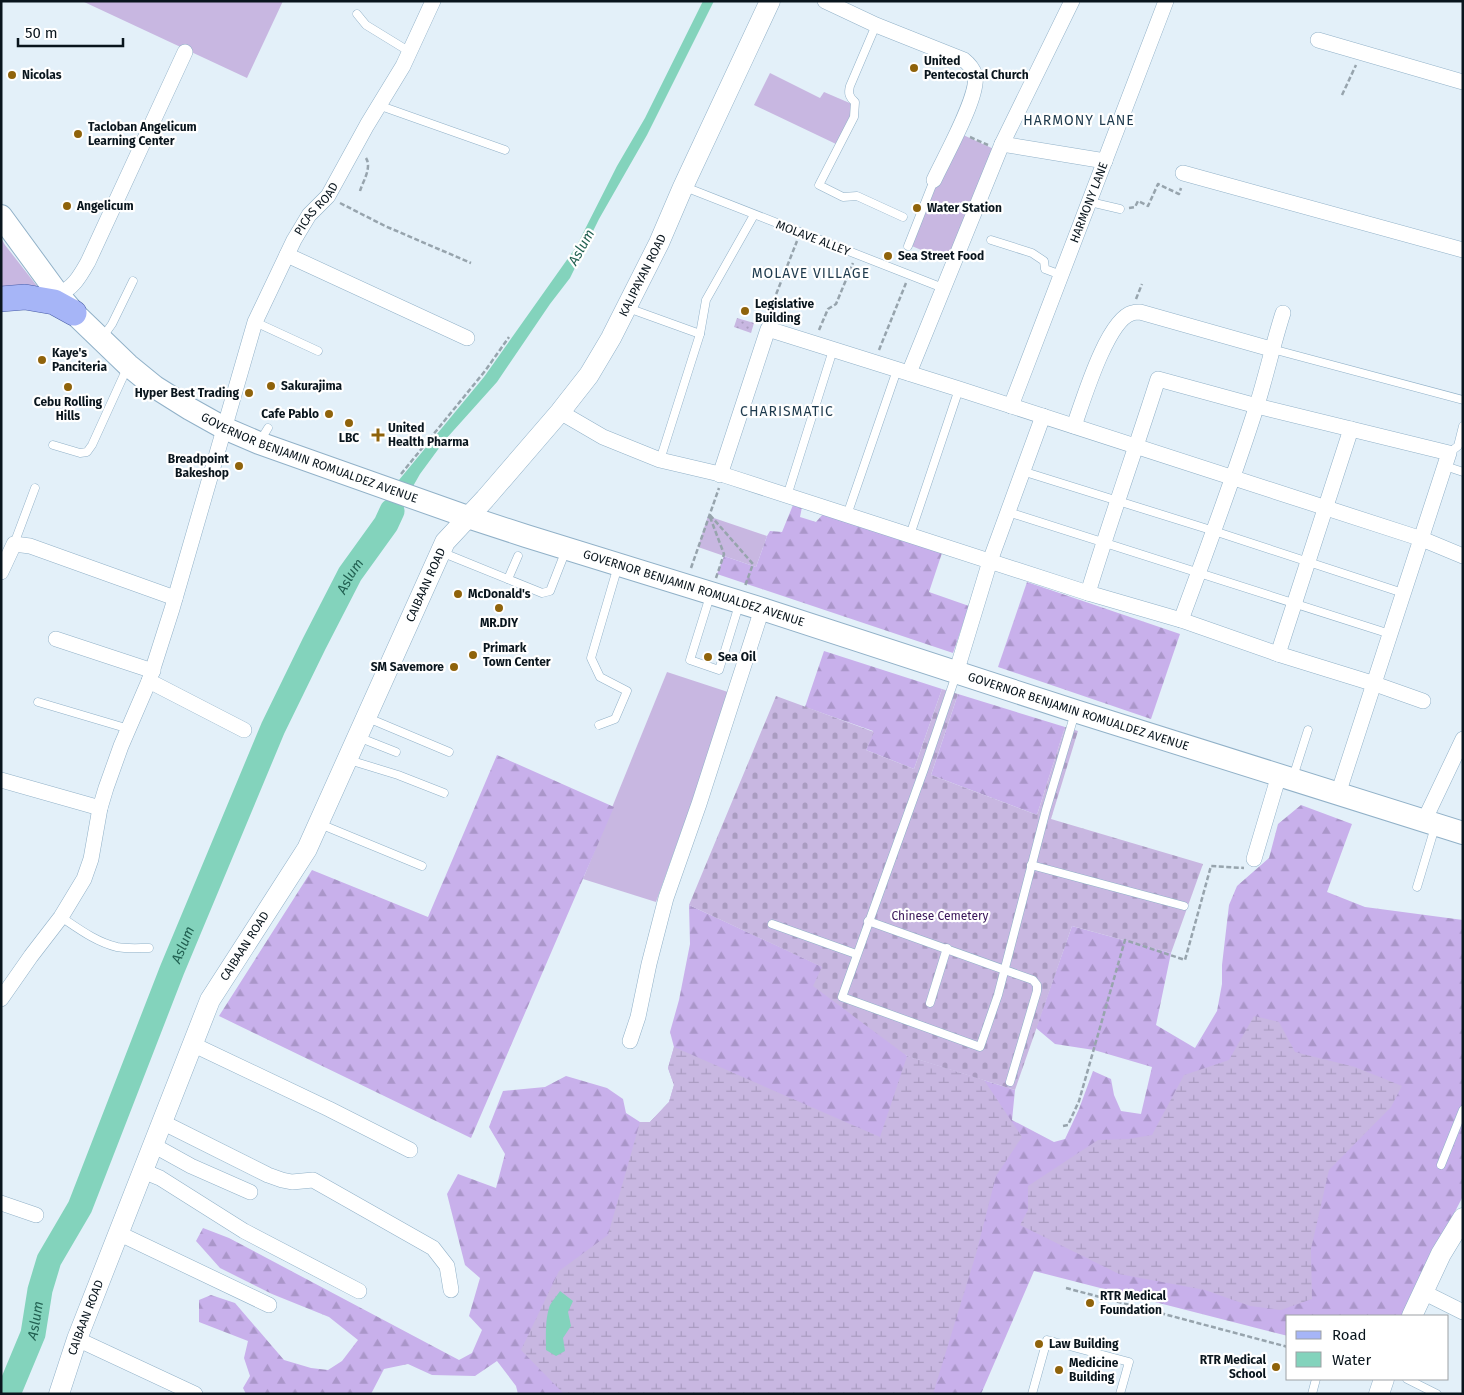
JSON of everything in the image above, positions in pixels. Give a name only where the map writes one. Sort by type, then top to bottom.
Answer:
[{"type":"main road","name":"GOVERNOR BENJAMIN ROMUALDEZ AVENUE","points":[[1,216],[66,304],[101,340],[155,387],[224,428],[264,435],[368,478],[389,489],[468,517],[1463,833]]},
{"type":"main road","points":[[1,298],[25,297],[66,304]]},
{"type":"street","name":"KALIPAYAN ROAD","points":[[468,517],[560,412],[589,375],[628,308],[770,1]]},
{"type":"street","points":[[825,1],[964,60],[970,65],[975,76],[975,88],[968,108],[934,180]]},
{"type":"street","points":[[903,371],[943,288],[1001,147],[1072,1]]},
{"type":"street","name":"HARMONY LANE","points":[[1011,406],[1166,1]]},
{"type":"street","name":"PICAS ROAD","points":[[1,999],[61,917],[86,872],[100,808],[151,676],[255,322],[286,254],[309,214],[328,196],[354,147],[410,52],[432,2]]},
{"type":"street","points":[[1318,40],[1463,82]]},
{"type":"street","points":[[66,304],[65,292],[76,283],[88,262],[185,52]]},
{"type":"street","points":[[1001,147],[1105,161]]},
{"type":"street","points":[[1184,174],[1463,250]]},
{"type":"street","points":[[286,254],[467,338]]},
{"type":"street","points":[[1074,426],[1102,350],[1118,324],[1132,312],[1140,312],[1272,349]]},
{"type":"street","points":[[1181,620],[1257,406],[1283,313]]},
{"type":"street","points":[[722,475],[768,329],[1325,507],[1422,539],[1463,556]]},
{"type":"street","points":[[1088,593],[1116,500],[1137,446],[1158,379],[1351,429],[1447,459],[1338,794]]},
{"type":"street","points":[[560,412],[603,437],[660,460],[722,475],[1088,593],[1181,620],[1423,701]]},
{"type":"street","points":[[956,673],[990,561],[1043,416]]},
{"type":"street","points":[[1278,654],[1351,429]]},
{"type":"street","name":"CAIBAAN ROAD","points":[[59,1394],[77,1339],[210,1000],[307,849],[445,542],[468,517]]},
{"type":"street","points":[[1,572],[14,544],[30,546],[175,598]]},
{"type":"street","points":[[630,1041],[638,1017],[666,898],[699,804],[762,609]]},
{"type":"street","points":[[56,639],[151,676],[244,730]]},
{"type":"street","points":[[1430,823],[1463,738]]},
{"type":"street","points":[[1254,859],[1286,777]]},
{"type":"street","points":[[1,780],[100,808]]},
{"type":"street","points":[[192,1044],[410,1150]]},
{"type":"street","points":[[162,1122],[275,1178],[292,1182],[313,1180],[433,1248],[447,1266],[451,1290]]},
{"type":"street","points":[[153,1145],[191,1166],[250,1192]]},
{"type":"street","points":[[142,1171],[160,1178],[244,1231],[359,1291]]},
{"type":"street","points":[[1,1203],[36,1215]]},
{"type":"street","points":[[1412,1315],[1441,1254],[1463,1218]]},
{"type":"street","points":[[118,1233],[269,1305]]},
{"type":"street","points":[[1423,1292],[1463,1312]]},
{"type":"street","points":[[77,1339],[195,1394]]},
{"type":"street","points":[[1379,1394],[1384,1380]]},
{"type":"lane","points":[[357,14],[366,25],[410,52]]},
{"type":"lane","points":[[876,24],[850,86],[850,98],[855,102],[854,117],[819,185],[843,197],[857,196],[903,217]]},
{"type":"lane","points":[[378,105],[505,150]]},
{"type":"lane","points":[[908,246],[934,180]]},
{"type":"lane","name":"MOLAVE ALLEY","points":[[683,186],[943,288]]},
{"type":"lane","points":[[1090,202],[1120,209]]},
{"type":"lane","points":[[660,460],[700,334],[706,300],[754,215]]},
{"type":"lane","points":[[991,240],[1032,253],[1044,261],[1045,269],[1061,275]]},
{"type":"lane","points":[[101,340],[112,324],[133,281]]},
{"type":"lane","points":[[628,308],[700,334]]},
{"type":"lane","points":[[255,322],[318,351]]},
{"type":"lane","points":[[1272,349],[1463,400]]},
{"type":"lane","points":[[787,496],[833,350]]},
{"type":"lane","points":[[53,445],[80,453],[87,452],[92,445],[128,365]]},
{"type":"lane","points":[[847,515],[903,371]]},
{"type":"lane","points":[[910,535],[959,389]]},
{"type":"lane","points":[[1463,426],[1458,446],[1447,459],[1463,472]]},
{"type":"lane","points":[[1022,471],[1308,561],[1403,593]]},
{"type":"lane","points":[[14,544],[35,488]]},
{"type":"lane","points":[[1008,512],[1390,634]]},
{"type":"lane","points":[[441,552],[542,593],[550,591],[567,548]]},
{"type":"lane","points":[[508,579],[518,556]]},
{"type":"lane","points":[[599,725],[615,719],[627,691],[600,677],[591,658],[619,564]]},
{"type":"lane","points":[[711,594],[690,660],[719,670],[739,603]]},
{"type":"lane","points":[[956,673],[924,769],[842,997],[980,1047],[1004,970],[1031,865],[1075,711]]},
{"type":"lane","points":[[38,702],[129,729]]},
{"type":"lane","points":[[366,717],[449,752]]},
{"type":"lane","points":[[1286,777],[1308,730]]},
{"type":"lane","points":[[357,737],[396,752]]},
{"type":"lane","points":[[347,759],[398,775],[444,793]]},
{"type":"lane","points":[[1418,887],[1430,823]]},
{"type":"lane","points":[[319,824],[422,866]]},
{"type":"lane","points":[[1031,865],[1184,906]]},
{"type":"lane","points":[[61,917],[88,936],[99,941],[119,947],[149,948]]},
{"type":"lane","points":[[868,921],[1033,980],[1037,985],[1037,991],[1010,1082]]},
{"type":"lane","points":[[772,924],[856,954]]},
{"type":"lane","points":[[930,1003],[947,948]]},
{"type":"lane","points":[[1440,1165],[1463,1110]]},
{"type":"lane","points":[[1032,1394],[1047,1340],[1129,1362],[1120,1394]]},
{"type":"lane","points":[[1312,1394],[1316,1380]]},
{"type":"lane","points":[[1409,1380],[1437,1394]]},
{"type":"path","points":[[1342,96],[1361,52]]},
{"type":"path","points":[[957,131],[1001,147]]},
{"type":"path","points":[[354,147],[368,161],[368,167],[360,191]]},
{"type":"path","points":[[1120,209],[1135,207],[1138,201],[1148,206],[1158,184],[1179,194],[1184,174]]},
{"type":"path","points":[[328,196],[385,226],[471,263]]},
{"type":"path","points":[[768,329],[766,320],[800,233]]},
{"type":"path","points":[[814,344],[828,309],[836,304],[856,254]]},
{"type":"path","points":[[874,362],[910,275]]},
{"type":"path","points":[[389,489],[441,428],[464,396],[485,372],[509,337]]},
{"type":"path","points":[[683,585],[697,552],[722,475]]},
{"type":"path","points":[[710,515],[724,554],[711,594]]},
{"type":"path","points":[[710,515],[753,564],[739,603]]},
{"type":"path","points":[[1063,1126],[1068,1124],[1079,1101],[1125,940],[1185,960],[1211,866],[1251,869],[1254,859]]},
{"type":"path","points":[[1066,1288],[1286,1346]]},
{"type":"green space","points":[[82,1],[283,1],[247,78]]},
{"type":"green space","points":[[770,73],[820,98],[824,92],[852,104],[852,117],[836,144],[754,105]]},
{"type":"green space","points":[[961,134],[996,150],[950,262],[907,244]]},
{"type":"green space","points":[[1,238],[5,245],[37,286],[1,287]]},
{"type":"green space","points":[[737,318],[754,323],[751,333],[734,327]]},
{"type":"green space","points":[[793,505],[802,507],[800,517],[816,522],[823,514],[942,553],[929,592],[969,606],[953,653],[717,574],[724,556],[756,567],[767,536],[770,531],[782,532]]},
{"type":"green space","points":[[708,516],[767,536],[756,567],[698,547]]},
{"type":"green space","points":[[1027,582],[1180,634],[1151,719],[998,667]]},
{"type":"green space","points":[[824,651],[942,689],[914,769],[866,750],[873,731],[805,707]]},
{"type":"green space","points":[[667,672],[731,693],[656,902],[583,879]]},
{"type":"green space","name":"Chinese Cemetery","points":[[942,689],[958,694],[931,775],[1037,815],[1065,727],[1078,731],[1051,819],[1203,864],[1171,953],[1072,926],[1015,1090],[907,1056],[813,986],[822,967],[689,905],[776,696],[874,732],[866,750],[914,769]]},
{"type":"green space","points":[[958,694],[1065,727],[1037,815],[931,775]]},
{"type":"green space","points":[[497,755],[614,807],[471,1138],[219,1016],[312,870],[428,917]]},
{"type":"green space","points":[[1301,805],[1352,824],[1327,892],[1365,907],[1463,920],[1463,1196],[1403,1315],[1286,1315],[1286,1335],[1034,1271],[981,1394],[518,1394],[516,1386],[497,1361],[475,1376],[432,1375],[408,1364],[384,1369],[371,1394],[246,1394],[243,1388],[250,1376],[244,1358],[248,1341],[199,1322],[199,1300],[211,1295],[235,1303],[284,1360],[311,1368],[328,1370],[342,1361],[358,1340],[329,1317],[272,1294],[220,1268],[196,1241],[203,1228],[229,1238],[459,1360],[472,1353],[482,1330],[469,1316],[480,1278],[465,1265],[447,1194],[458,1174],[496,1188],[505,1154],[489,1127],[503,1091],[545,1087],[566,1076],[607,1088],[623,1099],[626,1113],[640,1122],[650,1122],[669,1102],[674,1085],[668,1068],[674,1047],[670,1032],[679,1000],[690,944],[689,905],[823,967],[907,1056],[1015,1090],[1012,1120],[1054,1142],[1065,1139],[1079,1109],[1093,1071],[1111,1079],[1114,1095],[1121,1111],[1141,1114],[1152,1067],[1094,1050],[1055,1044],[1036,1028],[1072,926],[1171,953],[1156,1025],[1195,1048],[1217,1011],[1222,984],[1222,965],[1229,905],[1237,886],[1269,858],[1278,824]]},
{"type":"green space","points":[[1254,1016],[1279,1022],[1295,1052],[1355,1067],[1402,1086],[1391,1107],[1329,1170],[1311,1249],[1312,1299],[1281,1310],[1250,1306],[1205,1290],[1119,1274],[1020,1225],[1028,1210],[1028,1186],[1098,1140],[1128,1139],[1152,1135],[1184,1075],[1229,1060]]},
{"type":"green space","points":[[674,1047],[880,1137],[907,1056],[984,1080],[1022,1137],[996,1176],[976,1254],[933,1394],[564,1394],[521,1350],[559,1271],[608,1235],[640,1122],[650,1122],[669,1102],[674,1085],[668,1068]],"holes":[[[549,1315],[571,1326],[563,1338],[546,1324]]]},
{"type":"water","points":[[703,1],[714,1],[647,135],[599,219],[570,278],[497,382],[445,440],[412,488],[399,484],[399,480],[484,377],[576,247],[617,166],[645,118]]},
{"type":"water","points":[[560,1291],[573,1301],[568,1312],[571,1326],[563,1338],[565,1351],[556,1356],[546,1350],[546,1323],[550,1306]]},
{"type":"waterway","name":"Aslum","points":[[8,1394],[33,1334],[40,1290],[49,1260],[80,1207],[172,970],[273,728],[350,574],[386,524],[392,511]]},
{"type":"place","name":"United Pentecostal Church","points":[[914,68]]},
{"type":"place","name":"Nicolas","points":[[12,75]]},
{"type":"place","name":"Tacloban Angelicum Learning Center","points":[[78,134]]},
{"type":"place","name":"Angelicum","points":[[67,206]]},
{"type":"place","name":"Water Station","points":[[917,208]]},
{"type":"place","name":"Sea Street Food","points":[[888,256]]},
{"type":"place","name":"Legislative Building","points":[[745,311]]},
{"type":"place","name":"Kaye's Panciteria","points":[[42,360]]},
{"type":"place","name":"Sakurajima","points":[[271,386]]},
{"type":"place","name":"Cebu Rolling Hills","points":[[68,387]]},
{"type":"place","name":"Hyper Best Trading","points":[[249,393]]},
{"type":"place","name":"Cafe Pablo","points":[[329,414]]},
{"type":"place","name":"LBC","points":[[349,423]]},
{"type":"place","name":"United Health Pharma","points":[[378,435]]},
{"type":"place","name":"Breadpoint Bakeshop","points":[[239,466]]},
{"type":"place","name":"McDonald's","points":[[458,594]]},
{"type":"place","name":"MR.DIY","points":[[499,608]]},
{"type":"place","name":"Primark Town Center","points":[[473,655]]},
{"type":"place","name":"Sea Oil","points":[[708,657]]},
{"type":"place","name":"SM Savemore","points":[[454,667]]},
{"type":"place","name":"RTR Medical Foundation","points":[[1090,1303]]},
{"type":"place","name":"Law Building","points":[[1039,1344]]},
{"type":"place","name":"RTR Medical School","points":[[1276,1367]]},
{"type":"place","name":"Medicine Building","points":[[1059,1370]]},
{"type":"district","name":"HARMONY LANE","points":[[1079,120]]},
{"type":"district","name":"MOLAVE VILLAGE","points":[[811,273]]},
{"type":"district","name":"CHARISMATIC","points":[[787,411]]}]
